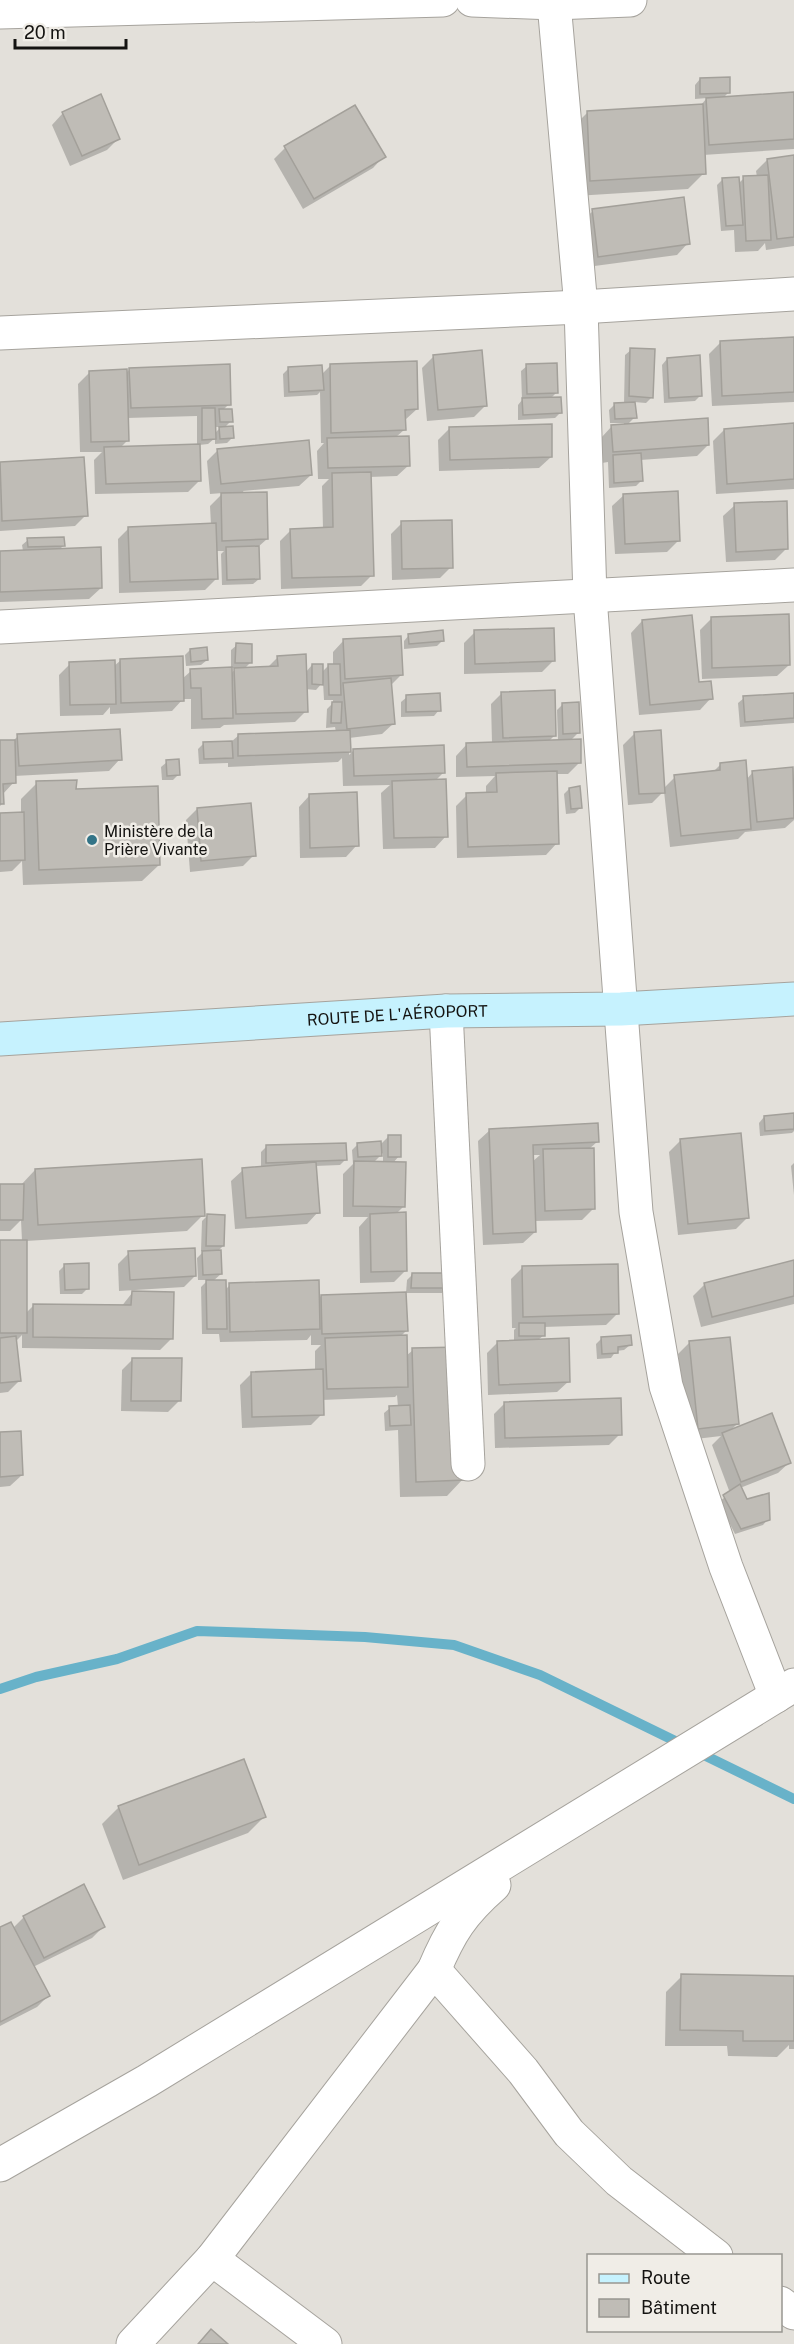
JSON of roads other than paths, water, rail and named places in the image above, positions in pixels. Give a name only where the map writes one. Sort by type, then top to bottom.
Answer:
[{"type":"main road","name":"ROUTE DE L'AÉROPORT","points":[[0,1039],[446,1011],[621,1009],[794,999]]},
{"type":"street","points":[[0,12],[443,0]]},
{"type":"street","points":[[472,0],[554,3],[630,0]]},
{"type":"street","points":[[0,2165],[147,2081],[785,1690],[726,1567],[666,1386],[636,1212],[590,597],[581,307],[554,3]]},
{"type":"street","points":[[0,333],[581,307],[794,294]]},
{"type":"street","points":[[0,627],[794,585]]},
{"type":"street","points":[[446,1011],[468,1464]]},
{"type":"street","points":[[133,2344],[212,2259],[434,1970],[448,1937],[470,1906],[555,1833]]},
{"type":"street","points":[[434,1970],[523,2071],[569,2133],[619,2181],[713,2254]]},
{"type":"street","points":[[212,2259],[325,2344]]},
{"type":"waterway","points":[[0,1689],[36,1677],[117,1659],[197,1631],[365,1637],[454,1645],[540,1675],[794,1799]]},
{"type":"place","name":"Ministère de la Prière Vivante","points":[[92,840]]}]
